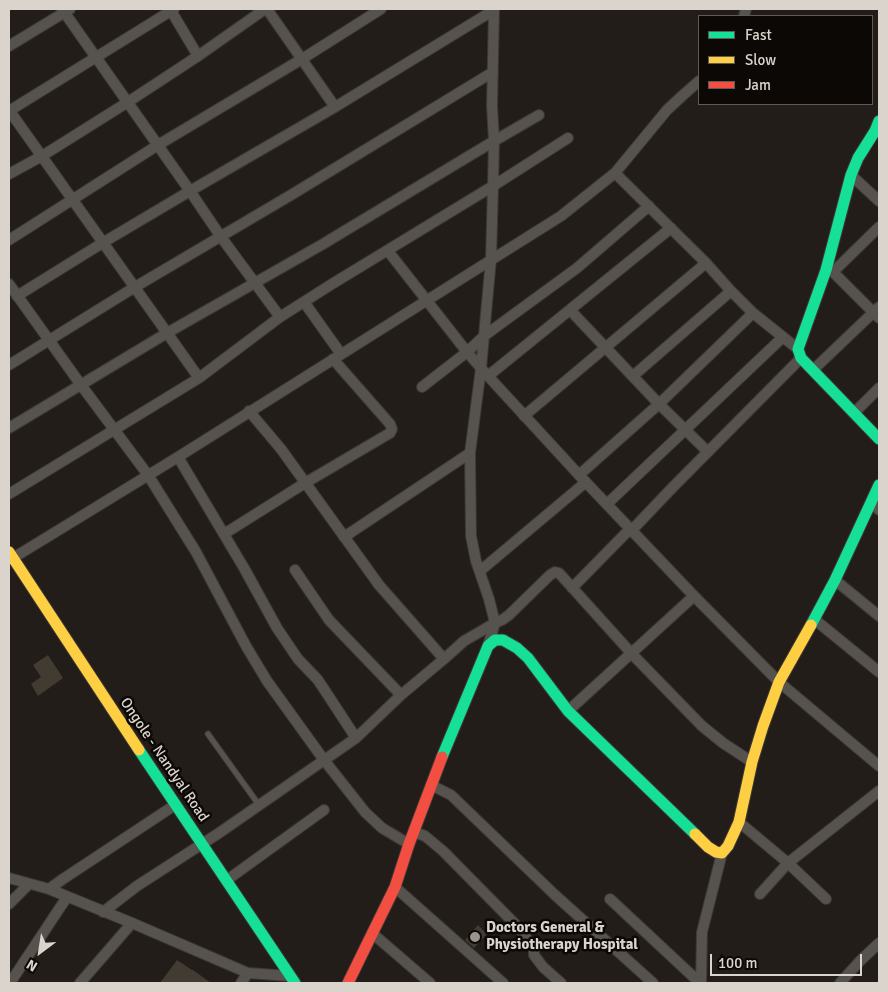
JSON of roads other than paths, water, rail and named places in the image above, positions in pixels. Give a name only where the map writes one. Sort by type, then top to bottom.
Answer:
[{"type":"main road","points":[[879,122],[858,158],[851,175],[830,271],[800,354],[879,439]]},
{"type":"main road","points":[[348,983],[395,887],[431,785],[488,646],[495,640],[503,640],[517,648],[528,658],[568,711],[708,847],[722,853],[728,846],[739,822],[752,762],[779,682],[875,506],[879,485]]},
{"type":"main road","name":"Ongole - Nandyal Road","points":[[11,555],[292,980]]},
{"type":"street","points":[[198,56],[172,9],[9,111],[199,378]]},
{"type":"street","points":[[9,174],[42,156],[128,102],[266,9],[335,107]]},
{"type":"street","points":[[9,240],[158,145],[302,59],[381,9]]},
{"type":"street","points":[[488,646],[495,623],[476,561],[471,536],[470,453],[484,372],[484,336],[491,260],[494,140],[492,106],[494,9]]},
{"type":"street","points":[[18,296],[104,242],[335,107],[494,9]]},
{"type":"street","points":[[9,46],[65,10],[96,58],[221,237],[280,317]]},
{"type":"street","points":[[9,365],[493,72]]},
{"type":"street","points":[[11,555],[178,457],[561,216],[615,174],[667,110],[698,82]]},
{"type":"street","points":[[9,428],[166,333],[323,244],[494,140],[539,115]]},
{"type":"street","points":[[9,494],[199,378],[280,317],[568,138]]},
{"type":"street","points":[[572,588],[708,452],[800,354],[753,313],[706,263],[615,174]]},
{"type":"street","points":[[851,175],[879,201]]},
{"type":"street","points":[[422,387],[467,352],[484,336],[576,268],[649,206]]},
{"type":"street","points":[[813,370],[877,313],[830,271],[879,227]]},
{"type":"street","points":[[484,372],[570,310],[671,228]]},
{"type":"street","points":[[388,250],[484,372],[694,596],[779,682],[879,766]]},
{"type":"street","points":[[524,416],[706,263]]},
{"type":"street","points":[[9,284],[148,475],[196,552],[246,646],[267,681],[324,760],[365,812],[382,828],[409,844]]},
{"type":"street","points":[[633,376],[731,291]]},
{"type":"street","points":[[224,534],[390,433],[392,429],[384,416],[337,357],[304,302]]},
{"type":"street","points":[[570,310],[659,404],[708,452]]},
{"type":"street","points":[[480,572],[582,478],[753,313]]},
{"type":"street","points":[[607,504],[783,338]]},
{"type":"street","points":[[854,413],[879,388]]},
{"type":"street","points":[[249,412],[281,449],[379,585],[444,658]]},
{"type":"street","points":[[344,537],[470,453]]},
{"type":"street","points":[[178,457],[282,636],[298,659],[318,680],[356,738]]},
{"type":"street","points":[[294,570],[329,620],[401,695]]},
{"type":"street","points":[[103,912],[137,886],[220,833],[356,738],[401,695],[464,641],[509,615],[555,572],[559,573],[632,654],[702,726],[723,743],[752,762]]},
{"type":"street","points":[[835,580],[879,616]]},
{"type":"street","points":[[568,711],[694,596]]},
{"type":"street","points":[[814,619],[879,672]]},
{"type":"street","points":[[431,785],[451,795],[555,895],[653,983]]},
{"type":"street","points":[[760,894],[788,863],[879,791]]},
{"type":"street","points":[[49,890],[175,804]]},
{"type":"street","points":[[227,880],[324,810]]},
{"type":"street","points":[[739,822],[826,898]]},
{"type":"street","points":[[414,832],[425,836],[443,851],[519,928],[534,948],[534,955],[543,967],[561,983]]},
{"type":"street","points":[[700,983],[702,932],[722,853]]},
{"type":"street","points":[[9,878],[68,897],[248,973],[292,980]]},
{"type":"street","points":[[9,904],[29,884]]},
{"type":"street","points":[[395,887],[498,982]]},
{"type":"street","points":[[10,983],[68,897]]},
{"type":"street","points":[[610,899],[700,983]]},
{"type":"street","points":[[80,983],[132,923]]},
{"type":"street","points":[[372,933],[430,983]]},
{"type":"street","points":[[840,983],[879,943]]},
{"type":"street","points":[[241,983],[248,973]]},
{"type":"lane","points":[[208,734],[259,805]]},
{"type":"place","name":"Doctors General & Physiotherapy Hospital","points":[[475,937]]}]
